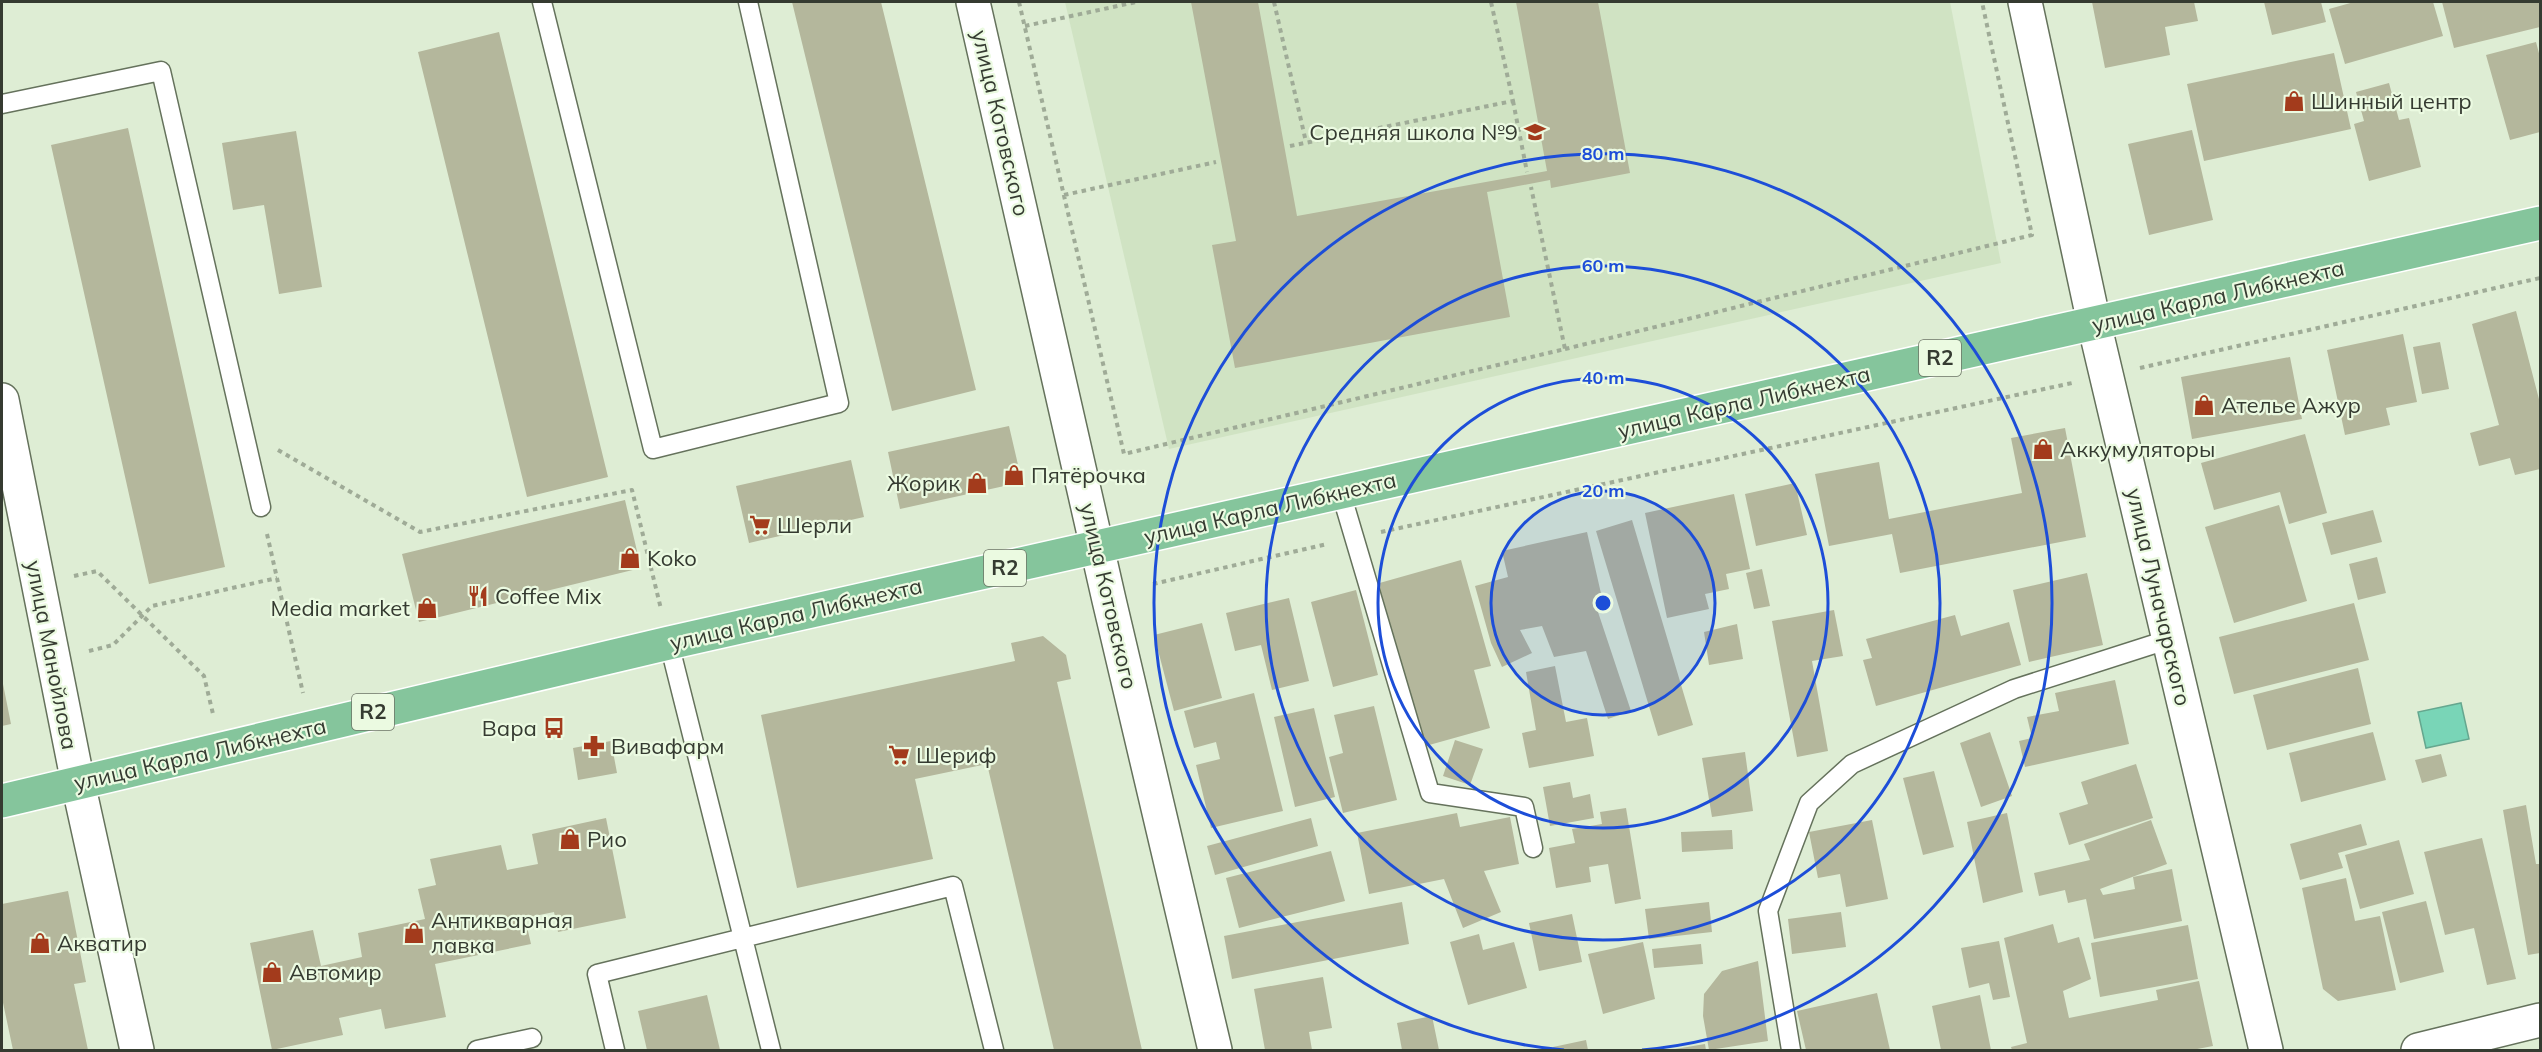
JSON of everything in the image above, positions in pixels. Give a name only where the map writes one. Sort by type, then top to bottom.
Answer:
[{"type":"main road","name":"улица Карла Либкнехта","points":[[2,801],[669,643],[2541,224]]},
{"type":"street","name":"улица Котовского","points":[[973,2],[1215,1050]]},
{"type":"street","name":"улица Луначарского","points":[[2025,2],[2106,376],[2266,1050]]},
{"type":"street","name":"улица Манойлова","points":[[2,400],[78,783],[137,1050]]},
{"type":"street","points":[[2418,1050],[2541,1020]]},
{"type":"lane","points":[[542,2],[653,449],[839,403],[748,2]]},
{"type":"lane","points":[[2,104],[161,71],[261,507]]},
{"type":"lane","points":[[1341,493],[1430,793],[1524,807],[1533,848]]},
{"type":"lane","points":[[1791,1050],[1768,911],[1809,803],[1852,764],[2014,689],[2170,639]]},
{"type":"lane","points":[[669,643],[771,1050]]},
{"type":"lane","points":[[615,1050],[597,974],[953,886],[994,1050]]},
{"type":"lane","points":[[477,1050],[532,1038]]},
{"type":"path","points":[[1019,2],[1124,454],[2032,235],[1982,2]]},
{"type":"path","points":[[1025,26],[1136,2]]},
{"type":"path","points":[[1274,2],[1306,142]]},
{"type":"path","points":[[1491,2],[1527,172]]},
{"type":"path","points":[[1290,146],[1513,101]]},
{"type":"path","points":[[1064,195],[1216,162]]},
{"type":"path","points":[[1531,187],[1565,349]]},
{"type":"path","points":[[1154,584],[1353,538],[2106,376],[2541,278]]},
{"type":"path","points":[[243,430],[420,532],[632,490],[669,643]]},
{"type":"path","points":[[261,507],[311,727]]},
{"type":"path","points":[[38,583],[97,571],[204,676],[222,748]]},
{"type":"path","points":[[53,659],[113,645],[152,606],[276,578]]},
{"type":"shaded area","name":"Средняя школа №9","points":[[1065,2],[1950,2],[2001,263],[1169,449]]},
{"type":"shaded area","points":[[2461,703],[2469,739],[2426,748],[2418,712]]},
{"type":"building","points":[[792,2],[881,2],[976,390],[892,411]]},
{"type":"building","points":[[1191,2],[1258,2],[1297,216],[1547,171],[1516,2],[1598,2],[1630,173],[1551,188],[1550,180],[1487,192],[1510,317],[1235,368],[1212,245],[1236,241]]},
{"type":"building","points":[[2092,2],[2194,2],[2198,21],[2165,27],[2170,55],[2105,68]]},
{"type":"building","points":[[2264,2],[2321,2],[2326,22],[2272,35]]},
{"type":"building","points":[[2354,2],[2433,2],[2443,36],[2345,64],[2329,9]]},
{"type":"building","points":[[2442,2],[2540,2],[2540,27],[2454,48]]},
{"type":"building","points":[[499,32],[608,477],[527,497],[418,52]]},
{"type":"building","points":[[2536,42],[2540,57],[2540,132],[2510,140],[2486,55]]},
{"type":"building","name":"Шинный центр","points":[[2334,53],[2351,129],[2204,161],[2187,84]]},
{"type":"building","points":[[2389,83],[2399,120],[2409,118],[2421,167],[2369,181],[2354,124],[2364,121],[2356,92]]},
{"type":"building","points":[[128,128],[225,567],[149,584],[51,145]]},
{"type":"building","points":[[2192,130],[2213,220],[2149,235],[2128,144]]},
{"type":"building","points":[[296,131],[322,287],[279,294],[264,205],[233,210],[222,143]]},
{"type":"building","points":[[2516,311],[2540,403],[2540,469],[2515,475],[2510,458],[2479,466],[2470,433],[2499,425],[2472,324]]},
{"type":"building","points":[[2403,334],[2417,402],[2386,408],[2390,425],[2345,435],[2327,350]]},
{"type":"building","points":[[2440,342],[2449,389],[2422,394],[2413,347]]},
{"type":"building","points":[[2290,357],[2302,419],[2192,439],[2181,377]]},
{"type":"building","points":[[1009,426],[1022,482],[900,509],[888,452]]},
{"type":"building","points":[[2065,428],[2086,537],[1900,573],[1892,534],[1829,546],[1815,474],[1879,462],[1889,519],[2022,493],[2011,438]]},
{"type":"building","points":[[2305,434],[2327,513],[2289,524],[2280,492],[2214,510],[2201,463]]},
{"type":"building","points":[[851,460],[864,517],[749,543],[736,486]]},
{"type":"building","points":[[1795,483],[1807,535],[1756,546],[1745,494]]},
{"type":"building","points":[[1734,494],[1750,569],[1726,574],[1729,589],[1705,594],[1709,609],[1667,618],[1645,513]]},
{"type":"building","points":[[625,500],[641,568],[419,622],[402,554]]},
{"type":"building","points":[[2279,505],[2307,601],[2234,623],[2205,527]]},
{"type":"building","points":[[2373,510],[2382,542],[2331,555],[2322,523]]},
{"type":"building","points":[[1632,520],[1693,725],[1658,736],[1596,531]]},
{"type":"building","points":[[1587,532],[1605,611],[1598,612],[1631,711],[1608,719],[1586,651],[1554,657],[1542,626],[1520,630],[1532,653],[1502,667],[1491,643],[1475,586],[1508,577],[1502,551]]},
{"type":"building","points":[[2377,557],[2386,593],[2358,600],[2349,564]]},
{"type":"building","points":[[1461,560],[1491,666],[1474,670],[1490,728],[1422,747],[1376,584]]},
{"type":"building","points":[[1762,569],[1770,606],[1754,609],[1746,573]]},
{"type":"building","points":[[2087,573],[2103,645],[2029,662],[2013,590]]},
{"type":"building","points":[[1356,590],[1378,675],[1333,687],[1311,602]]},
{"type":"building","points":[[1289,598],[1309,681],[1272,690],[1261,645],[1235,651],[1226,613]]},
{"type":"building","points":[[2354,603],[2369,660],[2234,694],[2219,637]]},
{"type":"building","points":[[1834,610],[1843,656],[1812,661],[1828,751],[1797,757],[1772,621]]},
{"type":"building","points":[[1955,615],[1961,636],[2009,622],[2021,665],[1876,706],[1863,660],[1872,658],[1866,639]]},
{"type":"building","points":[[1202,623],[1222,698],[1174,711],[1154,635]]},
{"type":"building","points":[[1737,624],[1743,659],[1709,665],[1704,632]]},
{"type":"building","name":"Шериф","points":[[1043,636],[1066,655],[1071,679],[1057,682],[1142,1050],[1054,1050],[987,764],[915,779],[933,859],[797,888],[761,715],[1015,661],[1011,643]]},
{"type":"building","points":[[1555,666],[1566,722],[1587,718],[1594,756],[1529,768],[1522,733],[1536,730],[1526,672]]},
{"type":"building","points":[[2358,668],[2371,724],[2267,750],[2253,695]]},
{"type":"building","points":[[2115,680],[2129,744],[2025,767],[2019,741],[2032,738],[2027,717],[2059,711],[2055,693]]},
{"type":"building","points":[[2,684],[11,724],[2,726]]},
{"type":"building","points":[[1254,693],[1283,811],[1211,828],[1196,765],[1220,759],[1216,742],[1194,748],[1184,711]]},
{"type":"building","points":[[1374,706],[1397,800],[1343,813],[1329,757],[1343,753],[1334,715]]},
{"type":"building","points":[[1314,708],[1335,797],[1295,807],[1274,717]]},
{"type":"building","points":[[1990,732],[2012,796],[1981,807],[1960,743]]},
{"type":"building","points":[[2373,732],[2386,780],[2301,802],[2289,753]]},
{"type":"building","points":[[1455,740],[1483,749],[1470,785],[1443,776]]},
{"type":"building","points":[[611,741],[617,773],[578,780],[573,748]]},
{"type":"building","points":[[1745,752],[1753,811],[1712,817],[1702,758]]},
{"type":"building","points":[[2441,754],[2447,776],[2422,783],[2415,760]]},
{"type":"building","points":[[2136,764],[2153,818],[2069,845],[2059,813],[2088,804],[2081,782]]},
{"type":"building","points":[[1934,771],[1954,847],[1923,855],[1903,778]]},
{"type":"building","points":[[1570,782],[1573,798],[1590,794],[1594,818],[1550,826],[1543,787]]},
{"type":"building","points":[[2526,805],[2536,864],[2540,864],[2540,953],[2528,955],[2503,810]]},
{"type":"building","points":[[1626,808],[1641,899],[1615,904],[1608,864],[1589,867],[1591,882],[1556,888],[1549,848],[1575,843],[1572,829],[1602,824],[1600,812]]},
{"type":"building","points":[[1457,813],[1460,827],[1510,817],[1519,864],[1484,871],[1501,912],[1463,928],[1444,879],[1369,894],[1357,833]]},
{"type":"building","points":[[2007,813],[2023,892],[1983,903],[1967,822]]},
{"type":"building","points":[[606,818],[626,918],[558,932],[554,912],[525,918],[531,944],[435,964],[446,1017],[385,1029],[381,1009],[339,1018],[343,1035],[272,1050],[250,943],[313,930],[321,966],[362,957],[358,933],[425,919],[418,889],[436,885],[430,859],[501,845],[507,870],[538,864],[532,834]]},
{"type":"building","points":[[1311,818],[1318,846],[1215,875],[1207,846]]},
{"type":"building","points":[[1872,820],[1888,899],[1846,907],[1840,874],[1818,878],[1809,832]]},
{"type":"building","points":[[2151,820],[2167,864],[2100,889],[2103,895],[2135,889],[2133,877],[2172,869],[2182,921],[2094,939],[2086,899],[2068,903],[2065,890],[2039,896],[2034,873],[2090,860],[2084,844]]},
{"type":"building","points":[[2361,824],[2367,845],[2338,853],[2343,868],[2300,880],[2290,844]]},
{"type":"building","points":[[1732,830],[1733,849],[1682,852],[1681,832]]},
{"type":"building","points":[[2482,838],[2516,979],[2487,985],[2474,928],[2445,935],[2424,852]]},
{"type":"building","points":[[2399,840],[2414,894],[2360,909],[2345,855]]},
{"type":"building","points":[[1331,851],[1345,901],[1239,928],[1226,878]]},
{"type":"building","points":[[2346,878],[2355,921],[2380,916],[2396,990],[2338,1001],[2323,989],[2302,888]]},
{"type":"building","name":"Акватир","points":[[68,891],[86,982],[74,984],[88,1050],[13,1050],[2,998],[2,904]]},
{"type":"building","points":[[2426,901],[2444,972],[2400,983],[2382,912]]},
{"type":"building","points":[[1402,902],[1409,944],[1232,979],[1224,936]]},
{"type":"building","points":[[1709,902],[1712,932],[1649,939],[1645,909]]},
{"type":"building","points":[[1841,912],[1846,947],[1792,954],[1788,919]]},
{"type":"building","points":[[1572,914],[1582,962],[1539,971],[1529,923]]},
{"type":"building","points":[[2053,924],[2058,943],[2079,937],[2091,979],[2063,991],[2069,1018],[2158,1000],[2156,990],[2199,981],[2213,1046],[2192,1050],[2012,1050],[2011,1047],[2027,1043],[2004,938]]},
{"type":"building","points":[[2188,925],[2198,979],[2100,997],[2091,943]]},
{"type":"building","points":[[1479,934],[1483,950],[1514,942],[1527,988],[1468,1005],[1450,942]]},
{"type":"building","points":[[1999,941],[2010,997],[1993,1000],[1989,983],[1969,988],[1961,948]]},
{"type":"building","points":[[1643,942],[1655,999],[1603,1014],[1588,954]]},
{"type":"building","points":[[1701,944],[1703,964],[1654,968],[1652,949]]},
{"type":"building","points":[[1758,961],[1768,1041],[1709,1050],[1703,1016],[1704,994],[1722,971]]},
{"type":"building","points":[[1323,977],[1332,1028],[1309,1032],[1312,1050],[1265,1050],[1254,989]]},
{"type":"building","points":[[1877,993],[1890,1050],[1806,1050],[1797,1011]]},
{"type":"building","points":[[707,995],[720,1050],[647,1050],[638,1011]]},
{"type":"building","points":[[1980,995],[1991,1050],[1941,1050],[1932,1006]]},
{"type":"building","points":[[1432,1016],[1439,1050],[1402,1050],[1397,1023]]},
{"type":"building","points":[[1586,1040],[1588,1050],[1554,1050],[1553,1047]]},
{"type":"building","points":[[1705,1044],[1706,1050],[1675,1050],[1675,1049]]},
{"type":"place","name":"Шинный центр","points":[[2294,101]]},
{"type":"place","name":"Средняя школа №9","points":[[1535,132]]},
{"type":"place","name":"Ателье Ажур","points":[[2204,405]]},
{"type":"place","name":"Аккумуляторы","points":[[2043,449]]},
{"type":"place","name":"Пятёрочка","points":[[1014,475]]},
{"type":"place","name":"Жорик","points":[[977,483]]},
{"type":"place","name":"Шерли","points":[[760,525]]},
{"type":"place","name":"Koko","points":[[630,558]]},
{"type":"place","name":"Coffee Mix","points":[[478,596]]},
{"type":"place","name":"Media market","points":[[427,608]]},
{"type":"place","name":"Вара","points":[[554,728]]},
{"type":"place","name":"Вивафарм","points":[[594,746]]},
{"type":"place","name":"Шериф","points":[[899,755]]},
{"type":"place","name":"Рио","points":[[570,839]]},
{"type":"place","name":"Антикварная лавка","points":[[414,933]]},
{"type":"place","name":"Акватир","points":[[40,943]]},
{"type":"place","name":"Автомир","points":[[272,972]]}]
